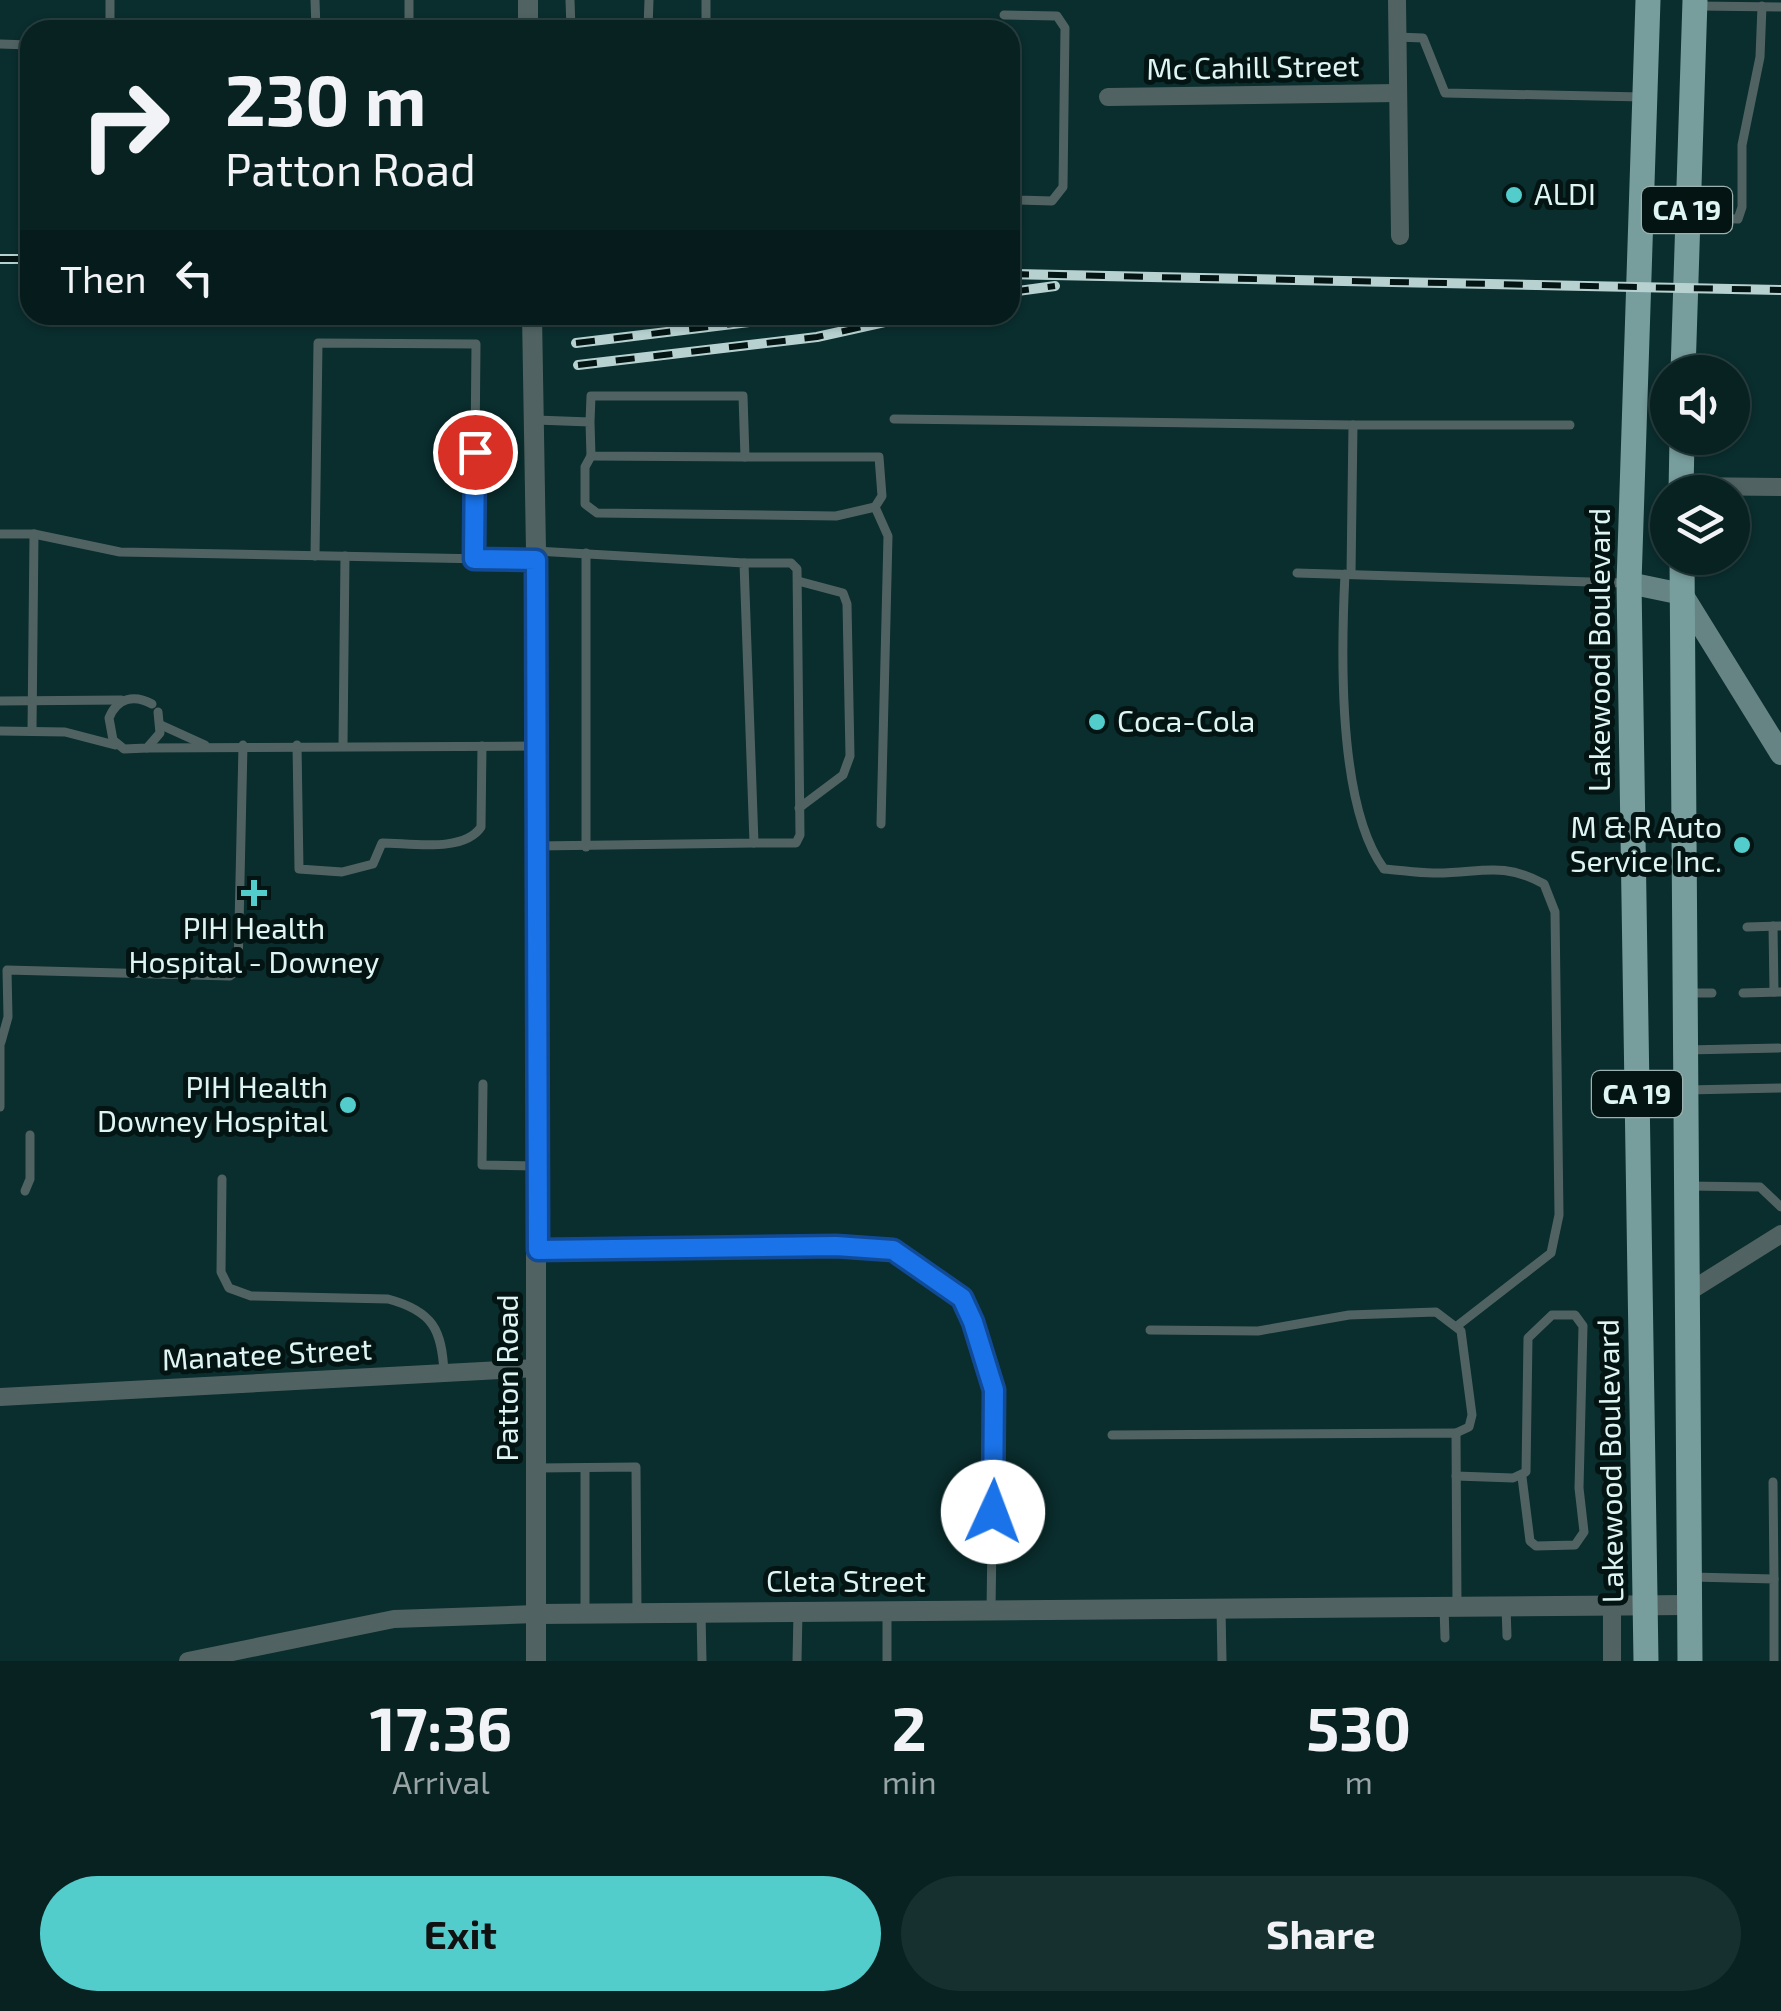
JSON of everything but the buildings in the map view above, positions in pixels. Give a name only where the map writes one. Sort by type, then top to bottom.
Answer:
[{"type":"main road","name":"Lakewood Boulevard","points":[[1646,1661],[1630,583],[1648,0]]},
{"type":"main road","name":"CA 19","points":[[1683,355],[1695,3]]},
{"type":"main road","points":[[1682,575],[1690,1661]]},
{"type":"main road","points":[[1630,583],[1682,594],[1781,754]]},
{"type":"street","points":[[1397,0],[1400,236]]},
{"type":"street","name":"Mc Cahill Street","points":[[1108,97],[1398,94]]},
{"type":"street","name":"Patton Road","points":[[532,325],[537,846],[536,1661]]},
{"type":"street","points":[[1750,488],[1781,487]]},
{"type":"street","points":[[1687,1293],[1781,1234]]},
{"type":"street","name":"Manatee Street","points":[[0,1397],[537,1368]]},
{"type":"street","name":"Cleta Street","points":[[188,1661],[394,1619],[536,1614],[1690,1605]]},
{"type":"street","name":"Lakewood Boulevard","points":[[1612,1606],[1612,1661]]},
{"type":"lane","points":[[1004,0],[1004,20]]},
{"type":"lane","points":[[1695,3],[1781,7]]},
{"type":"lane","points":[[1687,218],[1738,219],[1742,207],[1742,144],[1760,57],[1762,6]]},
{"type":"lane","points":[[1004,15],[1057,16],[1065,28],[1063,187],[1052,201],[1020,200]]},
{"type":"lane","points":[[1398,37],[1423,38],[1445,93],[1645,97]]},
{"type":"lane","points":[[315,556],[318,343],[476,344],[474,559]]},
{"type":"lane","points":[[591,456],[745,457],[879,457],[882,496],[875,507],[836,516],[598,513],[584,504],[585,467],[591,456],[590,396],[743,396],[745,457]]},
{"type":"lane","points":[[894,419],[1570,426]]},
{"type":"lane","points":[[534,420],[590,422]]},
{"type":"lane","points":[[1353,425],[1342,641],[1357,818],[1368,847],[1384,868],[1433,874],[1501,867],[1524,873],[1544,884],[1554,912],[1560,1215],[1551,1253],[1457,1326]]},
{"type":"lane","points":[[875,507],[888,536],[881,824]]},
{"type":"lane","points":[[0,534],[34,534],[120,552],[474,559],[586,554],[791,563],[798,580],[796,843],[537,846]]},
{"type":"lane","points":[[32,730],[34,534]]},
{"type":"lane","points":[[586,554],[586,847]]},
{"type":"lane","points":[[343,745],[345,556]]},
{"type":"lane","points":[[744,563],[754,843]]},
{"type":"lane","points":[[1297,573],[1630,583]]},
{"type":"lane","points":[[798,580],[843,592],[850,756],[842,776],[799,808]]},
{"type":"lane","points":[[0,701],[139,698],[155,708],[162,725],[157,740],[147,748]]},
{"type":"lane","points":[[118,746],[108,725],[112,710],[124,700]]},
{"type":"lane","points":[[162,725],[205,745]]},
{"type":"lane","points":[[0,731],[78,734],[132,751],[190,750],[205,745],[536,746]]},
{"type":"lane","points":[[0,1108],[8,970],[230,976],[239,967],[243,745]]},
{"type":"lane","points":[[297,745],[299,869],[342,872],[373,864],[382,842],[463,842],[476,835],[481,828],[482,746]]},
{"type":"lane","points":[[1742,993],[1778,992],[1777,926],[1746,926]]},
{"type":"lane","points":[[1684,993],[1712,993]]},
{"type":"lane","points":[[1684,1050],[1779,1048]]},
{"type":"lane","points":[[483,1084],[482,1165],[537,1166]]},
{"type":"lane","points":[[1684,1090],[1781,1088]]},
{"type":"lane","points":[[25,1192],[30,1135]]},
{"type":"lane","points":[[222,1180],[222,1272],[230,1288],[250,1296],[388,1299],[407,1304],[423,1314],[442,1338],[444,1373]]},
{"type":"lane","points":[[1686,1186],[1760,1187],[1781,1207]]},
{"type":"lane","points":[[538,1250],[836,1246],[893,1250],[962,1298],[994,1390],[990,1611]]},
{"type":"lane","points":[[1112,1434],[1456,1433],[1468,1427],[1472,1415],[1457,1326],[1436,1312],[1349,1315],[1258,1331],[1150,1330]]},
{"type":"lane","points":[[1552,1315],[1576,1315],[1584,1326],[1579,1488],[1584,1532],[1575,1545],[1536,1546],[1530,1542],[1522,1477],[1530,1465],[1528,1338],[1552,1315]]},
{"type":"lane","points":[[1445,1638],[1451,1607],[1456,1433]]},
{"type":"lane","points":[[538,1468],[636,1467],[637,1613]]},
{"type":"lane","points":[[585,1468],[585,1614]]},
{"type":"lane","points":[[1456,1476],[1522,1477]]},
{"type":"lane","points":[[1773,1482],[1777,1508],[1774,1579],[1778,1629],[1774,1661]]},
{"type":"lane","points":[[1690,1577],[1774,1579]]},
{"type":"lane","points":[[1506,1607],[1507,1636]]},
{"type":"lane","points":[[1221,1609],[1222,1661]]},
{"type":"lane","points":[[797,1661],[798,1612]]},
{"type":"lane","points":[[887,1612],[888,1661]]},
{"type":"lane","points":[[701,1613],[702,1661]]},
{"type":"railway","points":[[0,259],[20,259]]},
{"type":"railway","points":[[1020,274],[1781,290]]},
{"type":"railway","points":[[1020,291],[1055,286]]},
{"type":"railway","points":[[576,343],[724,325]]},
{"type":"railway","points":[[578,365],[817,337],[871,325]]},
{"type":"place","name":"ALDI","points":[[1514,195]]},
{"type":"place","name":"Coca-Cola","points":[[1097,722]]},
{"type":"place","name":"M & R Auto Service Inc.","points":[[1742,845]]},
{"type":"place","name":"PIH Health Hospital - Downey","points":[[254,893]]},
{"type":"place","name":"PIH Health Downey Hospital","points":[[348,1105]]},
{"type":"route","points":[[475,452],[474,559],[536,560],[538,1250],[836,1246],[893,1250],[962,1298],[973,1322],[994,1390],[993,1512]]}]
